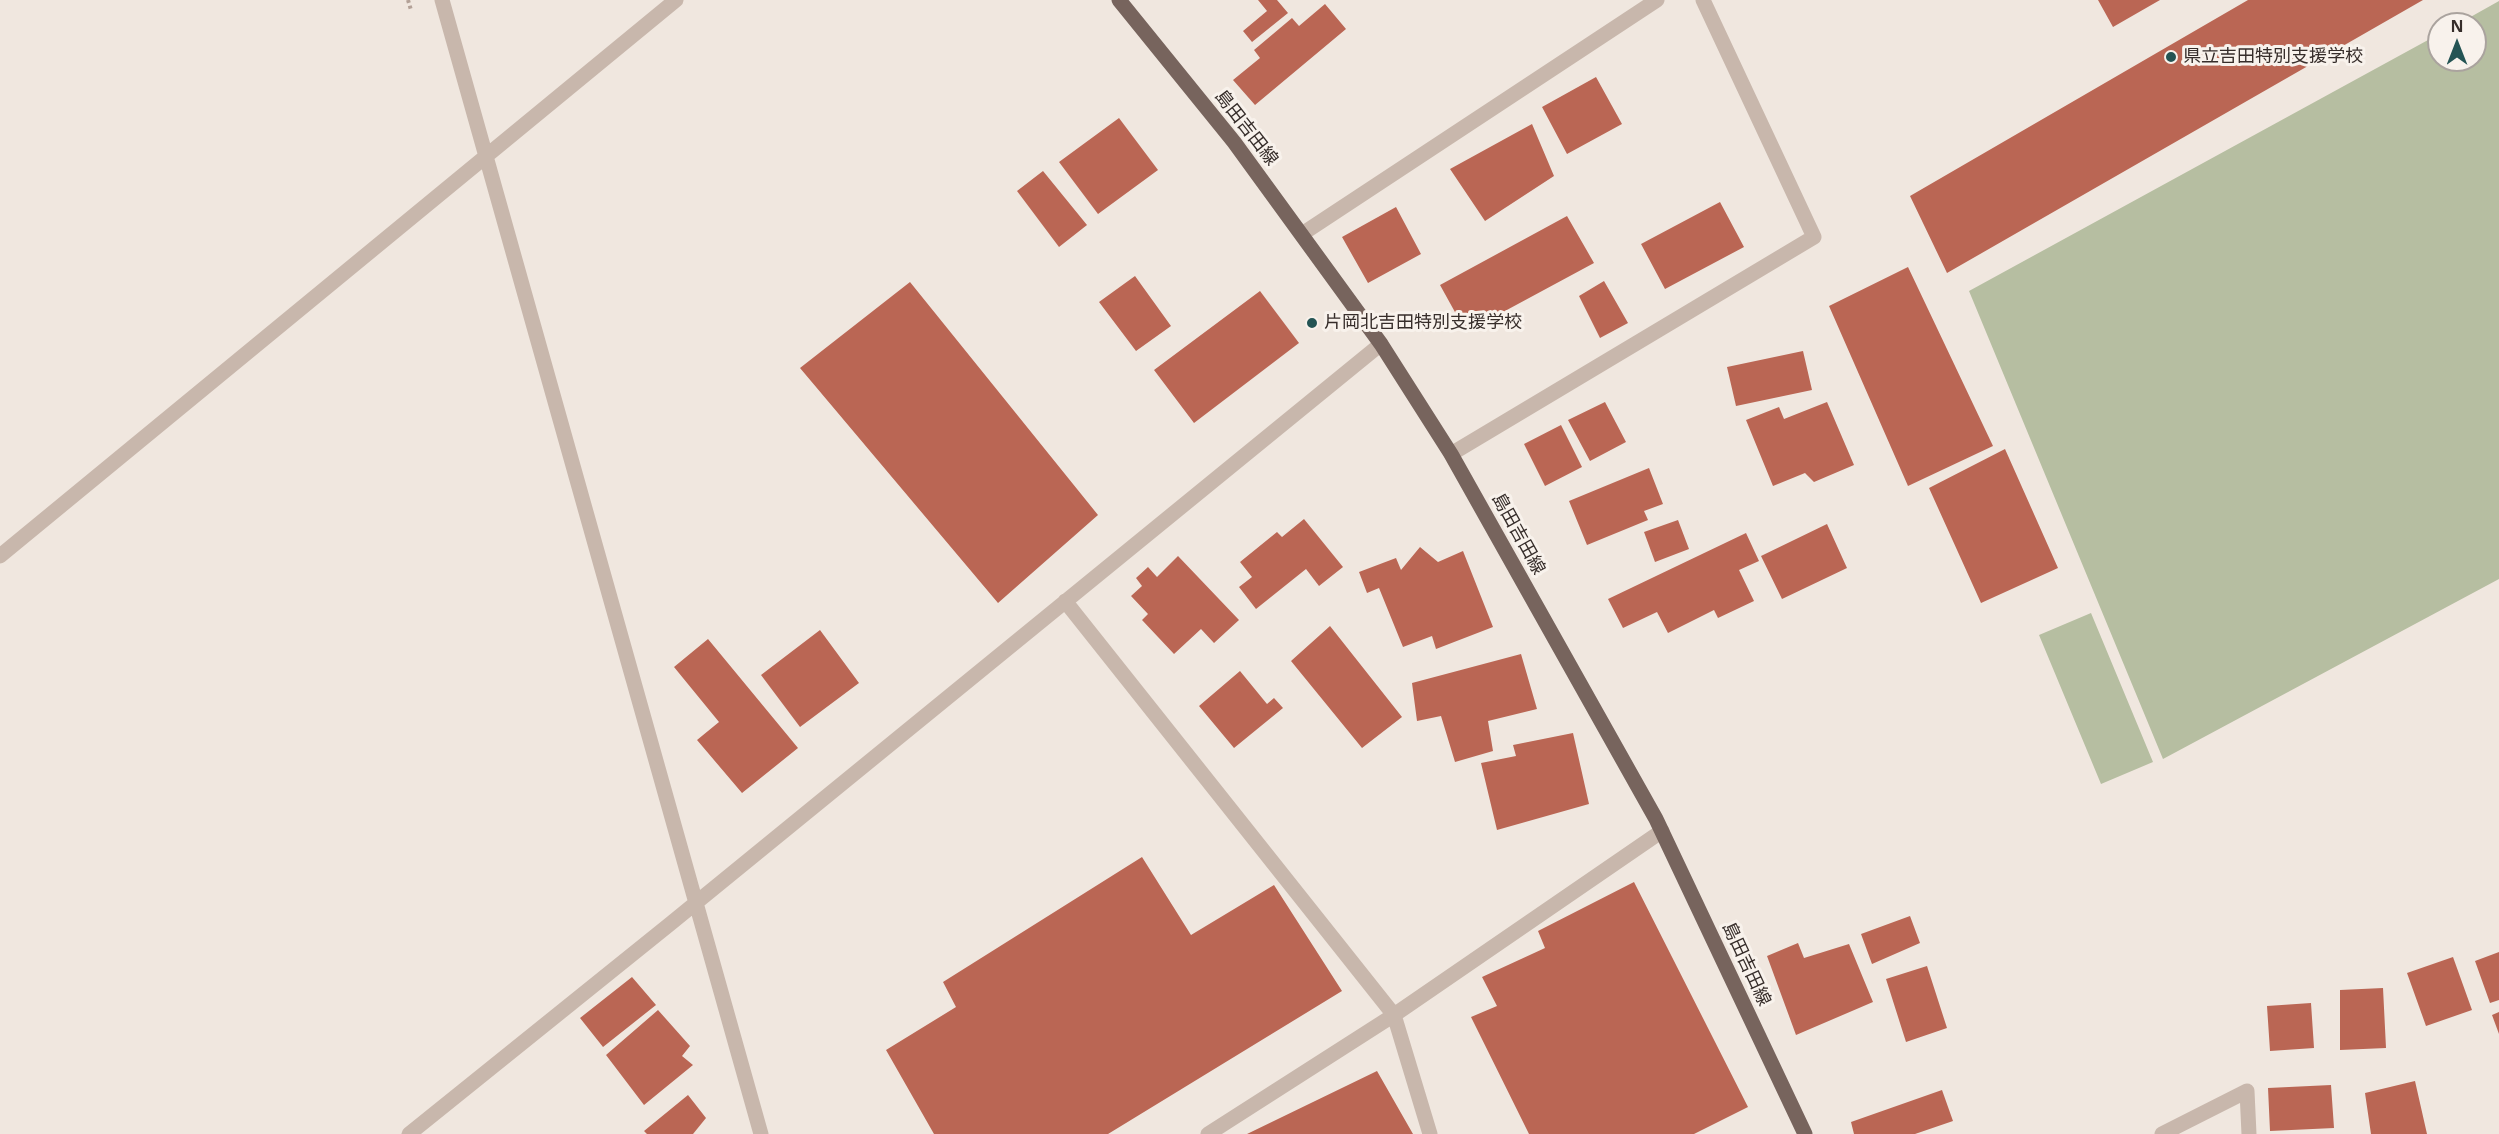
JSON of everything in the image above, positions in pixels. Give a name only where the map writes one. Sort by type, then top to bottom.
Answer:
[{"type":"main road","name":"島田吉田線","points":[[1119,0],[1234,142],[1302,234],[1381,344],[1451,454],[1662,831],[1805,1134]]},
{"type":"street","points":[[442,0],[761,1134]]},
{"type":"street","points":[[0,556],[676,0]]},
{"type":"street","points":[[1302,234],[1657,0]]},
{"type":"street","points":[[1451,454],[1814,237],[1703,0]]},
{"type":"street","points":[[409,1134],[1381,344]]},
{"type":"street","points":[[1065,602],[1394,1015],[1430,1134]]},
{"type":"street","points":[[1208,1134],[1394,1015],[1662,831]]},
{"type":"street","points":[[2162,1134],[2247,1091],[2249,1134]]},
{"type":"green space","points":[[2499,1],[2499,579],[2163,759],[1969,291],[2427,41],[2427,72],[2487,72],[2487,12],[2479,12]]},
{"type":"green space","points":[[2091,613],[2153,762],[2101,784],[2039,635]]},
{"type":"building","points":[[1258,0],[1277,0],[1288,13],[1252,42],[1243,31],[1267,11]]},
{"type":"building","points":[[2098,0],[2160,0],[2113,27]]},
{"type":"building","points":[[2248,0],[2423,0],[1947,273],[1910,196]]},
{"type":"building","points":[[1325,4],[1346,29],[1255,105],[1233,80],[1260,58],[1254,50],[1292,18],[1299,26]]},
{"type":"building","points":[[1596,77],[1622,124],[1567,154],[1542,107]]},
{"type":"building","points":[[1119,118],[1158,170],[1098,214],[1059,162]]},
{"type":"building","points":[[1532,124],[1554,176],[1485,221],[1450,169]]},
{"type":"building","points":[[1043,171],[1087,225],[1059,247],[1017,191]]},
{"type":"building","points":[[1720,202],[1744,247],[1665,289],[1641,244]]},
{"type":"building","points":[[1396,207],[1421,254],[1368,283],[1342,237]]},
{"type":"building","points":[[1567,216],[1594,263],[1466,332],[1440,285]]},
{"type":"building","points":[[1908,267],[1993,446],[1908,486],[1829,306]]},
{"type":"building","points":[[1135,276],[1171,326],[1136,351],[1099,302]]},
{"type":"building","points":[[1604,281],[1628,323],[1600,338],[1579,296]]},
{"type":"building","points":[[910,282],[1098,515],[998,603],[800,368]]},
{"type":"building","points":[[1260,291],[1299,343],[1194,423],[1154,370]]},
{"type":"building","points":[[1803,351],[1812,390],[1736,406],[1727,367]]},
{"type":"building","points":[[1605,402],[1626,442],[1590,461],[1568,420]]},
{"type":"building","points":[[1827,402],[1854,465],[1814,482],[1805,473],[1773,486],[1746,420],[1779,407],[1784,419]]},
{"type":"building","points":[[1561,425],[1582,467],[1545,486],[1524,444]]},
{"type":"building","points":[[2005,449],[2058,568],[1981,603],[1929,488]]},
{"type":"building","points":[[1649,468],[1663,504],[1644,511],[1648,520],[1587,545],[1569,501]]},
{"type":"building","points":[[1304,519],[1343,567],[1319,586],[1306,569],[1256,609],[1239,587],[1252,577],[1240,562],[1277,532],[1282,537]]},
{"type":"building","points":[[1678,520],[1689,549],[1655,562],[1644,532]]},
{"type":"building","points":[[1827,524],[1847,568],[1782,599],[1761,556]]},
{"type":"building","points":[[1746,533],[1759,561],[1739,570],[1754,601],[1718,618],[1714,610],[1668,633],[1657,612],[1623,628],[1608,599]]},
{"type":"building","points":[[1420,547],[1438,562],[1463,551],[1493,627],[1436,649],[1432,636],[1403,647],[1379,588],[1367,593],[1359,572],[1396,558],[1401,570]]},
{"type":"building","points":[[1178,556],[1239,620],[1214,643],[1201,629],[1174,654],[1142,620],[1148,614],[1131,596],[1142,586],[1136,578],[1148,567],[1157,577]]},
{"type":"building","points":[[1330,626],[1402,717],[1362,748],[1291,661]]},
{"type":"building","points":[[820,630],[859,683],[800,727],[761,675]]},
{"type":"building","points":[[708,639],[798,748],[742,793],[697,740],[719,722],[674,667]]},
{"type":"building","points":[[1521,654],[1537,709],[1488,721],[1493,751],[1455,762],[1441,716],[1417,721],[1412,683]]},
{"type":"building","points":[[1240,671],[1267,704],[1274,698],[1283,708],[1234,748],[1199,706]]},
{"type":"building","points":[[1573,733],[1589,804],[1497,830],[1481,763],[1516,756],[1513,745]]},
{"type":"building","points":[[1142,857],[1191,935],[1274,885],[1342,991],[1108,1134],[934,1134],[886,1050],[956,1007],[943,982]]},
{"type":"building","points":[[1634,882],[1748,1107],[1694,1134],[1529,1134],[1471,1017],[1497,1006],[1482,977],[1545,948],[1538,931]]},
{"type":"building","points":[[1910,916],[1920,943],[1872,964],[1861,934]]},
{"type":"building","points":[[1798,943],[1804,958],[1849,944],[1873,1002],[1796,1035],[1767,956]]},
{"type":"building","points":[[2499,952],[2499,1000],[2490,1003],[2475,961]]},
{"type":"building","points":[[2453,957],[2472,1010],[2426,1026],[2407,973]]},
{"type":"building","points":[[1927,966],[1947,1028],[1906,1042],[1886,979]]},
{"type":"building","points":[[632,977],[656,1005],[603,1047],[580,1018]]},
{"type":"building","points":[[2383,988],[2386,1048],[2340,1050],[2340,990]]},
{"type":"building","points":[[2311,1003],[2314,1048],[2270,1051],[2267,1006]]},
{"type":"building","points":[[658,1010],[690,1046],[682,1056],[693,1065],[644,1105],[606,1055]]},
{"type":"building","points":[[2499,1012],[2499,1034],[2492,1015]]},
{"type":"building","points":[[1377,1071],[1413,1134],[1247,1134]]},
{"type":"building","points":[[2415,1081],[2427,1134],[2371,1134],[2365,1093]]},
{"type":"building","points":[[2331,1085],[2334,1128],[2270,1131],[2268,1088]]},
{"type":"building","points":[[1942,1090],[1953,1121],[1915,1134],[1854,1134],[1851,1122]]},
{"type":"building","points":[[688,1095],[706,1118],[693,1134],[647,1134],[644,1131]]},
{"type":"place","name":"県立吉田特別支援学校","points":[[2171,57]]},
{"type":"place","name":"片岡北吉田特別支援学校","points":[[1312,323]]}]
